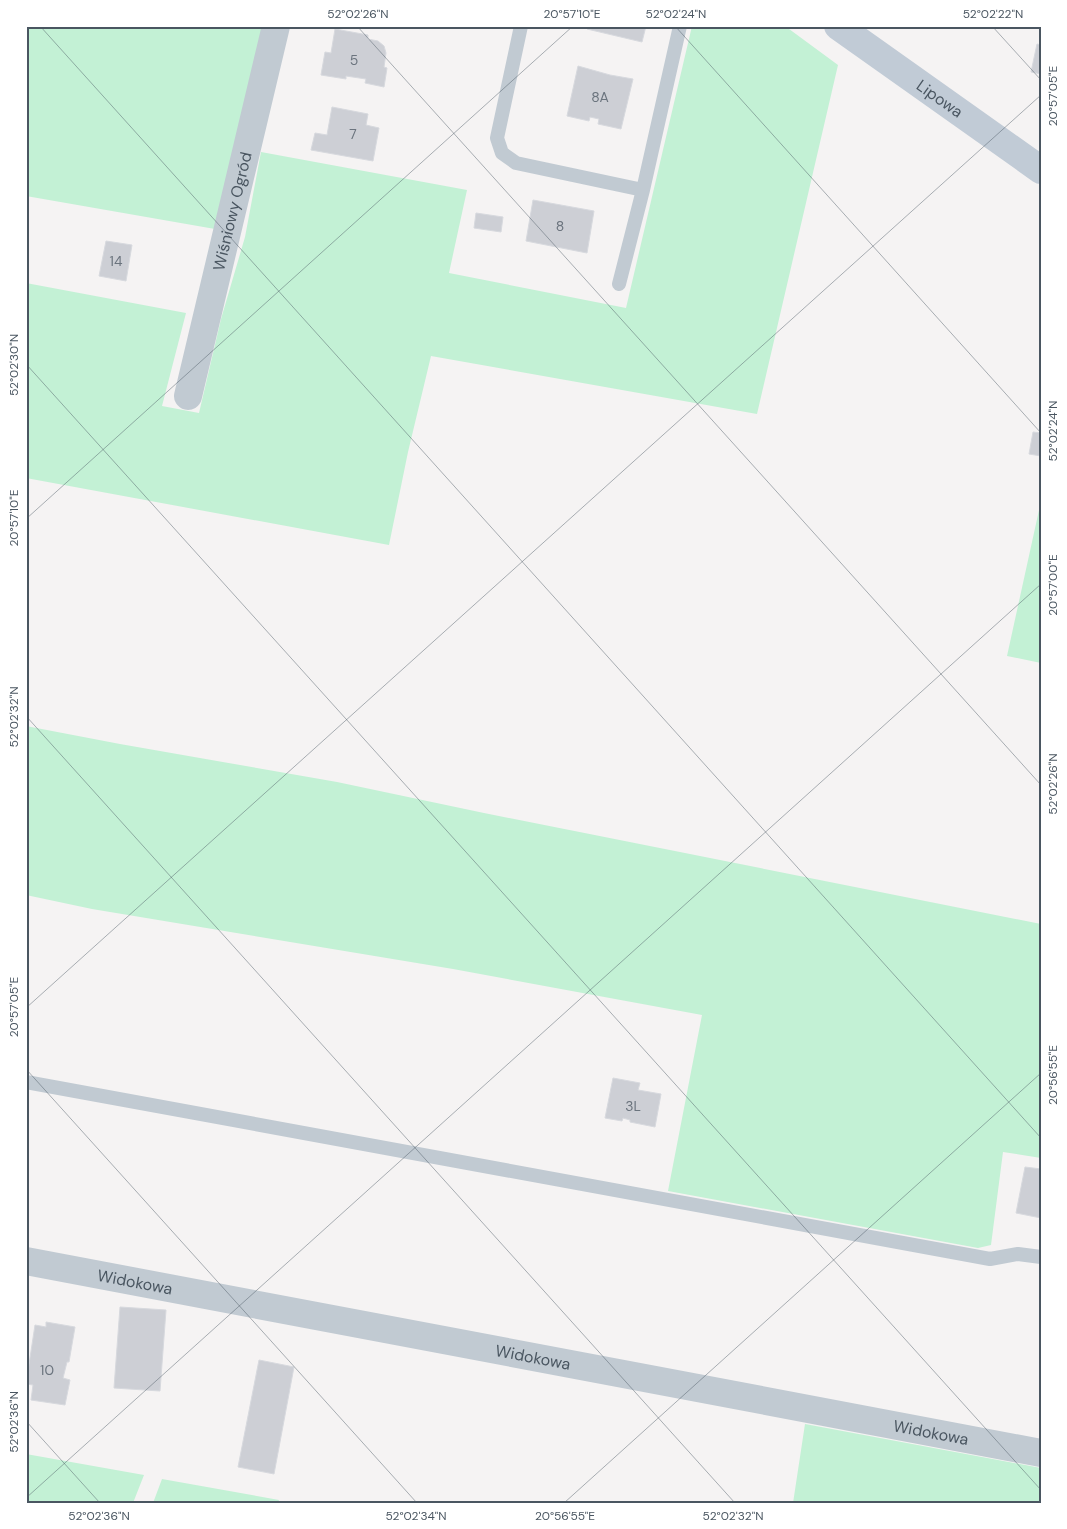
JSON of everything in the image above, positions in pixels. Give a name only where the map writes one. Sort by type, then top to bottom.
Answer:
[{"type":"street","name":"Wiśniowy Ogród","points":[[188,396],[276,26]]},
{"type":"street","name":"Lipowa","points":[[838,26],[1041,170]]},
{"type":"street","name":"Widokowa","points":[[26,1260],[1041,1453]]},
{"type":"lane","points":[[521,26],[497,138],[502,153],[516,163],[643,190]]},
{"type":"lane","points":[[619,284],[643,190],[680,26]]},
{"type":"lane","points":[[26,1082],[990,1259],[1018,1254],[1041,1257]]},
{"type":"green space","points":[[26,26],[266,26],[215,229],[26,196]]},
{"type":"green space","points":[[692,26],[785,26],[838,65],[757,414],[431,356],[408,452],[389,545],[26,478],[26,283],[186,313],[162,406],[199,413],[221,319],[245,237],[261,152],[467,190],[449,273],[626,308]]},
{"type":"green space","points":[[1041,501],[1041,663],[1007,656]]},
{"type":"green space","points":[[26,726],[337,782],[1041,924],[1041,1158],[1003,1152],[991,1245],[978,1248],[668,1191],[702,1015],[453,969],[92,909],[26,895]]},
{"type":"green space","points":[[805,1424],[1041,1468],[1041,1503],[793,1503]]},
{"type":"green space","points":[[26,1454],[144,1475],[133,1503],[26,1503]]},
{"type":"green space","points":[[162,1479],[279,1500],[278,1503],[153,1503]]},
{"type":"building","points":[[588,26],[646,26],[642,42],[587,29]]},
{"type":"building","points":[[335,29],[368,35],[368,39],[378,41],[384,46],[386,53],[384,67],[387,68],[384,87],[365,83],[366,79],[346,76],[346,79],[321,75],[325,52],[331,53]]},
{"type":"building","points":[[1037,44],[1041,45],[1041,74],[1031,72]]},
{"type":"building","points":[[578,66],[633,79],[621,129],[598,124],[599,119],[590,117],[589,121],[567,116]]},
{"type":"building","points":[[332,107],[368,114],[366,125],[379,128],[373,161],[311,150],[315,133],[327,135]]},
{"type":"building","points":[[533,200],[594,211],[587,253],[526,241]]},
{"type":"building","points":[[476,213],[503,217],[501,232],[474,228]]},
{"type":"building","points":[[106,241],[132,245],[126,281],[99,276]]},
{"type":"building","points":[[1033,432],[1041,433],[1041,456],[1029,454]]},
{"type":"building","points":[[613,1078],[640,1083],[638,1090],[661,1094],[655,1127],[630,1122],[630,1120],[623,1118],[622,1121],[605,1118]]},
{"type":"building","points":[[1025,1167],[1041,1169],[1041,1218],[1016,1213]]},
{"type":"building","points":[[120,1307],[166,1310],[160,1391],[114,1388]]},
{"type":"building","points":[[46,1322],[75,1327],[69,1362],[67,1362],[63,1378],[70,1380],[65,1405],[31,1400],[33,1385],[26,1384],[35,1325],[46,1327]]},
{"type":"building","points":[[259,1360],[294,1367],[274,1474],[238,1467]]}]
